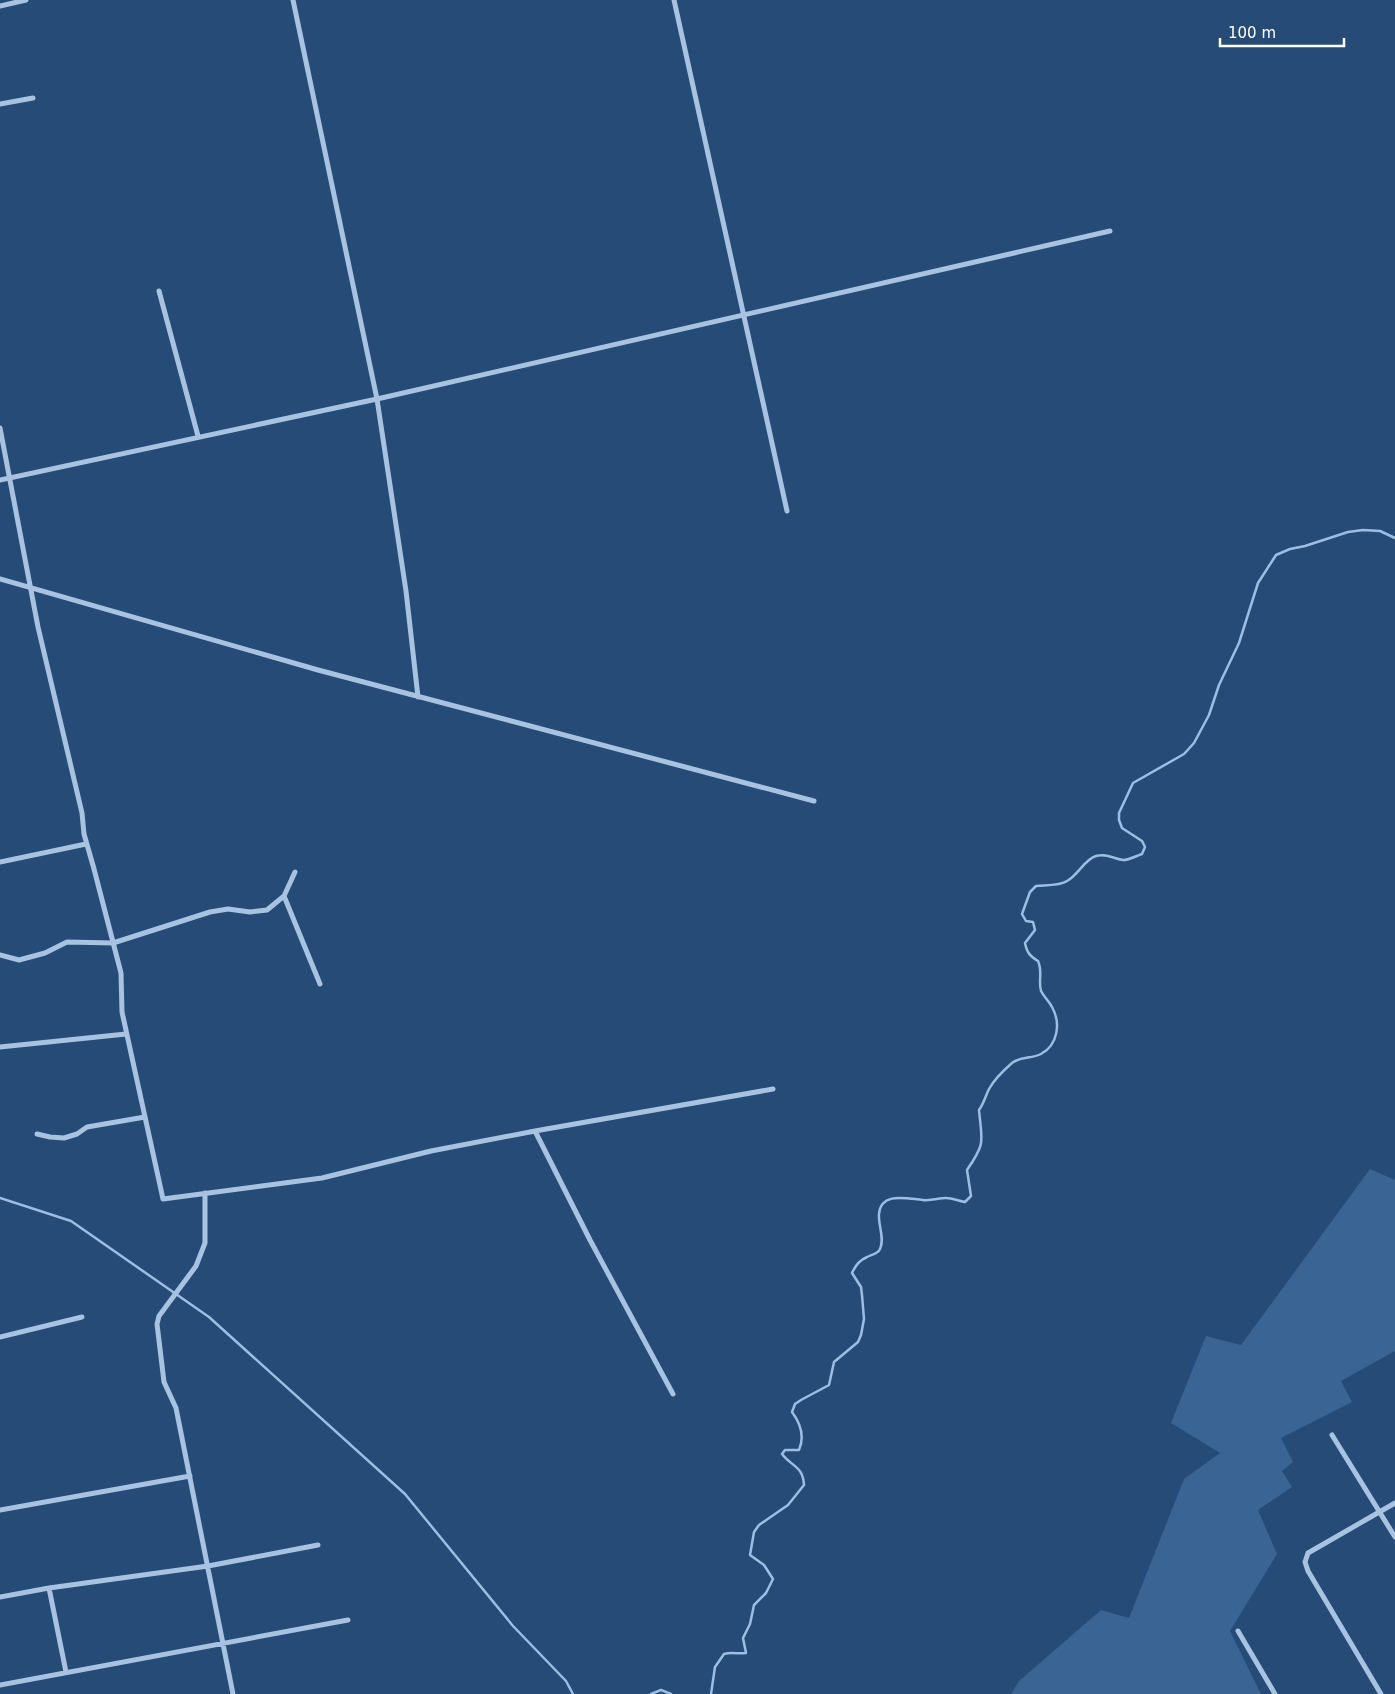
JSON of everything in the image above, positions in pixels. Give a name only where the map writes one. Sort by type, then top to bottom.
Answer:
[{"type":"street","points":[[0,6],[26,0]]},
{"type":"street","points":[[293,0],[377,399],[406,591],[418,697]]},
{"type":"street","points":[[674,0],[787,512]]},
{"type":"street","points":[[0,104],[33,98]]},
{"type":"street","points":[[0,480],[377,399],[1110,231]]},
{"type":"street","points":[[159,291],[198,436]]},
{"type":"street","points":[[0,428],[38,627],[82,813],[86,844],[121,973],[122,1012],[126,1034],[163,1199],[322,1178],[422,1153],[773,1089]]},
{"type":"street","points":[[0,580],[318,670],[814,801]]},
{"type":"street","points":[[0,862],[86,844]]},
{"type":"street","points":[[0,955],[19,960],[45,953],[67,942],[113,943],[210,912],[228,909],[250,912],[267,910],[284,896],[295,872]]},
{"type":"street","points":[[284,896],[320,984]]},
{"type":"street","points":[[0,1047],[126,1034]]},
{"type":"street","points":[[37,1134],[64,1138],[77,1134],[88,1127],[145,1117]]},
{"type":"street","points":[[535,1131],[590,1240],[673,1394]]},
{"type":"street","points":[[205,1193],[205,1243],[196,1266],[159,1316],[157,1324],[164,1382],[176,1408],[233,1694]]},
{"type":"street","points":[[0,1337],[82,1317]]},
{"type":"street","points":[[1332,1434],[1395,1537]]},
{"type":"street","points":[[0,1510],[190,1476]]},
{"type":"street","points":[[1381,1694],[1308,1571],[1305,1562],[1308,1553],[1395,1503]]},
{"type":"street","points":[[0,1597],[49,1588],[208,1566],[318,1545]]},
{"type":"street","points":[[49,1588],[66,1672]]},
{"type":"street","points":[[0,1685],[348,1620]]},
{"type":"street","points":[[1238,1631],[1275,1694]]},
{"type":"shaded area","points":[[1370,1169],[1395,1180],[1395,1351],[1341,1381],[1352,1402],[1281,1438],[1293,1462],[1282,1471],[1292,1487],[1258,1510],[1277,1554],[1230,1631],[1261,1694],[1011,1694],[1019,1681],[1101,1610],[1129,1618],[1184,1479],[1220,1453],[1171,1423],[1206,1336],[1241,1345]]},
{"type":"waterway","points":[[711,1694],[715,1667],[724,1654],[746,1653],[743,1638],[750,1624],[754,1605],[766,1593],[773,1579],[764,1565],[750,1555],[754,1532],[759,1525],[788,1505],[804,1485],[802,1474],[782,1454],[785,1450],[799,1450],[801,1445],[801,1430],[792,1412],[795,1404],[829,1385],[834,1362],[858,1342],[861,1335],[864,1319],[861,1287],[852,1273],[864,1258],[876,1253],[880,1249],[882,1241],[879,1214],[881,1207],[885,1202],[896,1198],[926,1200],[948,1198],[965,1202],[971,1196],[967,1170],[981,1142],[979,1110],[989,1089],[999,1075],[1012,1063],[1019,1059],[1041,1054],[1047,1050],[1054,1039],[1057,1027],[1055,1013],[1041,991],[1038,961],[1029,954],[1025,943],[1035,930],[1033,922],[1026,921],[1022,914],[1030,892],[1036,886],[1064,883],[1075,875],[1088,860],[1096,856],[1107,856],[1123,860],[1142,854],[1145,847],[1142,841],[1122,828],[1119,813],[1133,783],[1184,754],[1194,743],[1209,715],[1219,685],[1239,643],[1258,583],[1276,555],[1348,532],[1363,530],[1380,531],[1395,538]]},
{"type":"waterway","points":[[0,1198],[71,1221],[209,1317],[405,1494],[513,1626],[566,1681],[573,1694]]},
{"type":"waterway","points":[[651,1694],[661,1690],[671,1694]]}]
